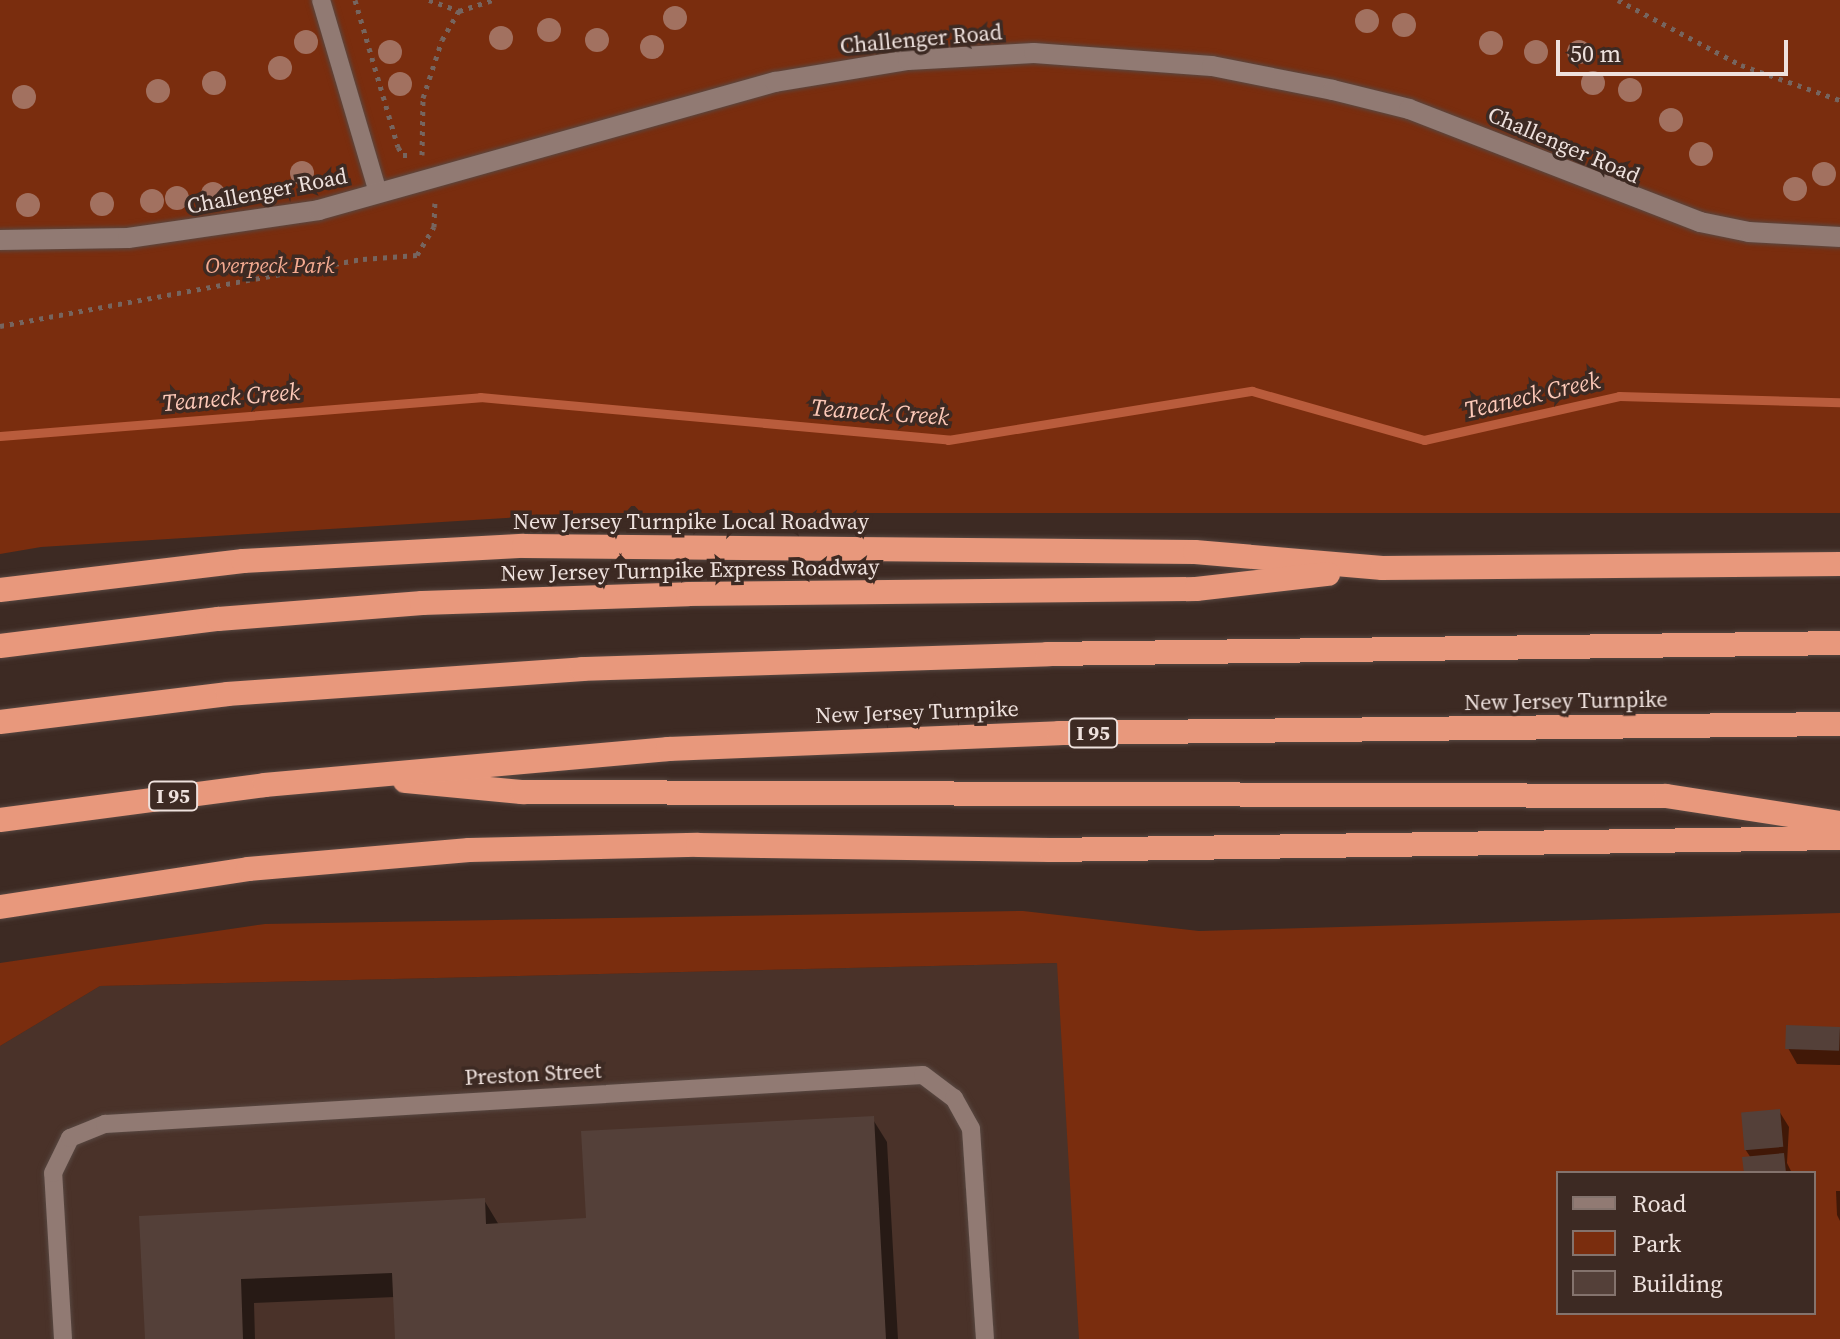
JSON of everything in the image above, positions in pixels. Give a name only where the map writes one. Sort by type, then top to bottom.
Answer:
[{"type":"highway","name":"New Jersey Turnpike Local Roadway","points":[[0,590],[243,561],[524,546],[1195,552],[1382,568]]},
{"type":"highway","points":[[1382,568],[1840,564]]},
{"type":"highway","name":"New Jersey Turnpike Express Roadway","points":[[0,646],[218,619],[422,603],[688,594],[1196,589],[1382,568]]},
{"type":"highway","points":[[0,722],[285,689],[595,668],[1047,654],[1840,643]]},
{"type":"highway","name":"New Jersey Turnpike","points":[[0,820],[347,776],[668,749],[926,738],[1840,724]]},
{"type":"highway","points":[[347,776],[522,792],[1666,796],[1840,823]]},
{"type":"highway","points":[[0,907],[262,868],[511,849],[757,845],[1050,850],[1840,838]]},
{"type":"street","name":"Challenger Road","points":[[0,240],[128,238],[231,225],[378,193],[775,82],[957,55],[1084,55],[1212,66],[1364,97],[1409,109],[1700,222],[1749,232],[1840,237]]},
{"type":"lane","points":[[321,0],[378,193]]},
{"type":"lane","name":"Preston Street","points":[[63,1339],[53,1173],[70,1138],[105,1124],[923,1075],[954,1098],[971,1129],[985,1339]]},
{"type":"path","points":[[355,0],[398,147],[403,155],[421,152]]},
{"type":"path","points":[[429,0],[459,11]]},
{"type":"path","points":[[1618,0],[1741,65],[1840,100]]},
{"type":"shaded area","points":[[1840,954],[1840,1339],[0,1339],[0,1046],[100,986],[1057,963]]},
{"type":"green space","name":"Overpeck Park","points":[[0,0],[1840,0],[1840,513],[584,513],[41,547],[0,554]]},
{"type":"green space","points":[[1023,911],[1199,931],[1840,913],[1840,1339],[1079,1339],[1057,963],[100,986],[0,1046],[0,963],[265,924]]},
{"type":"building","points":[[1786,1025],[1840,1027],[1839,1051],[1785,1049]]},
{"type":"building","points":[[1780,1109],[1783,1147],[1744,1150],[1741,1112]]},
{"type":"building","points":[[874,1116],[886,1339],[395,1339],[392,1273],[241,1279],[243,1339],[145,1339],[139,1216],[485,1198],[486,1224],[586,1218],[581,1131]]},
{"type":"building","points":[[1784,1153],[1786,1171],[1744,1171],[1742,1157]]},
{"type":"waterway","name":"Teaneck Creek","points":[[0,436],[480,397],[948,440],[1252,391],[1424,440],[1619,396],[1840,402]]}]
